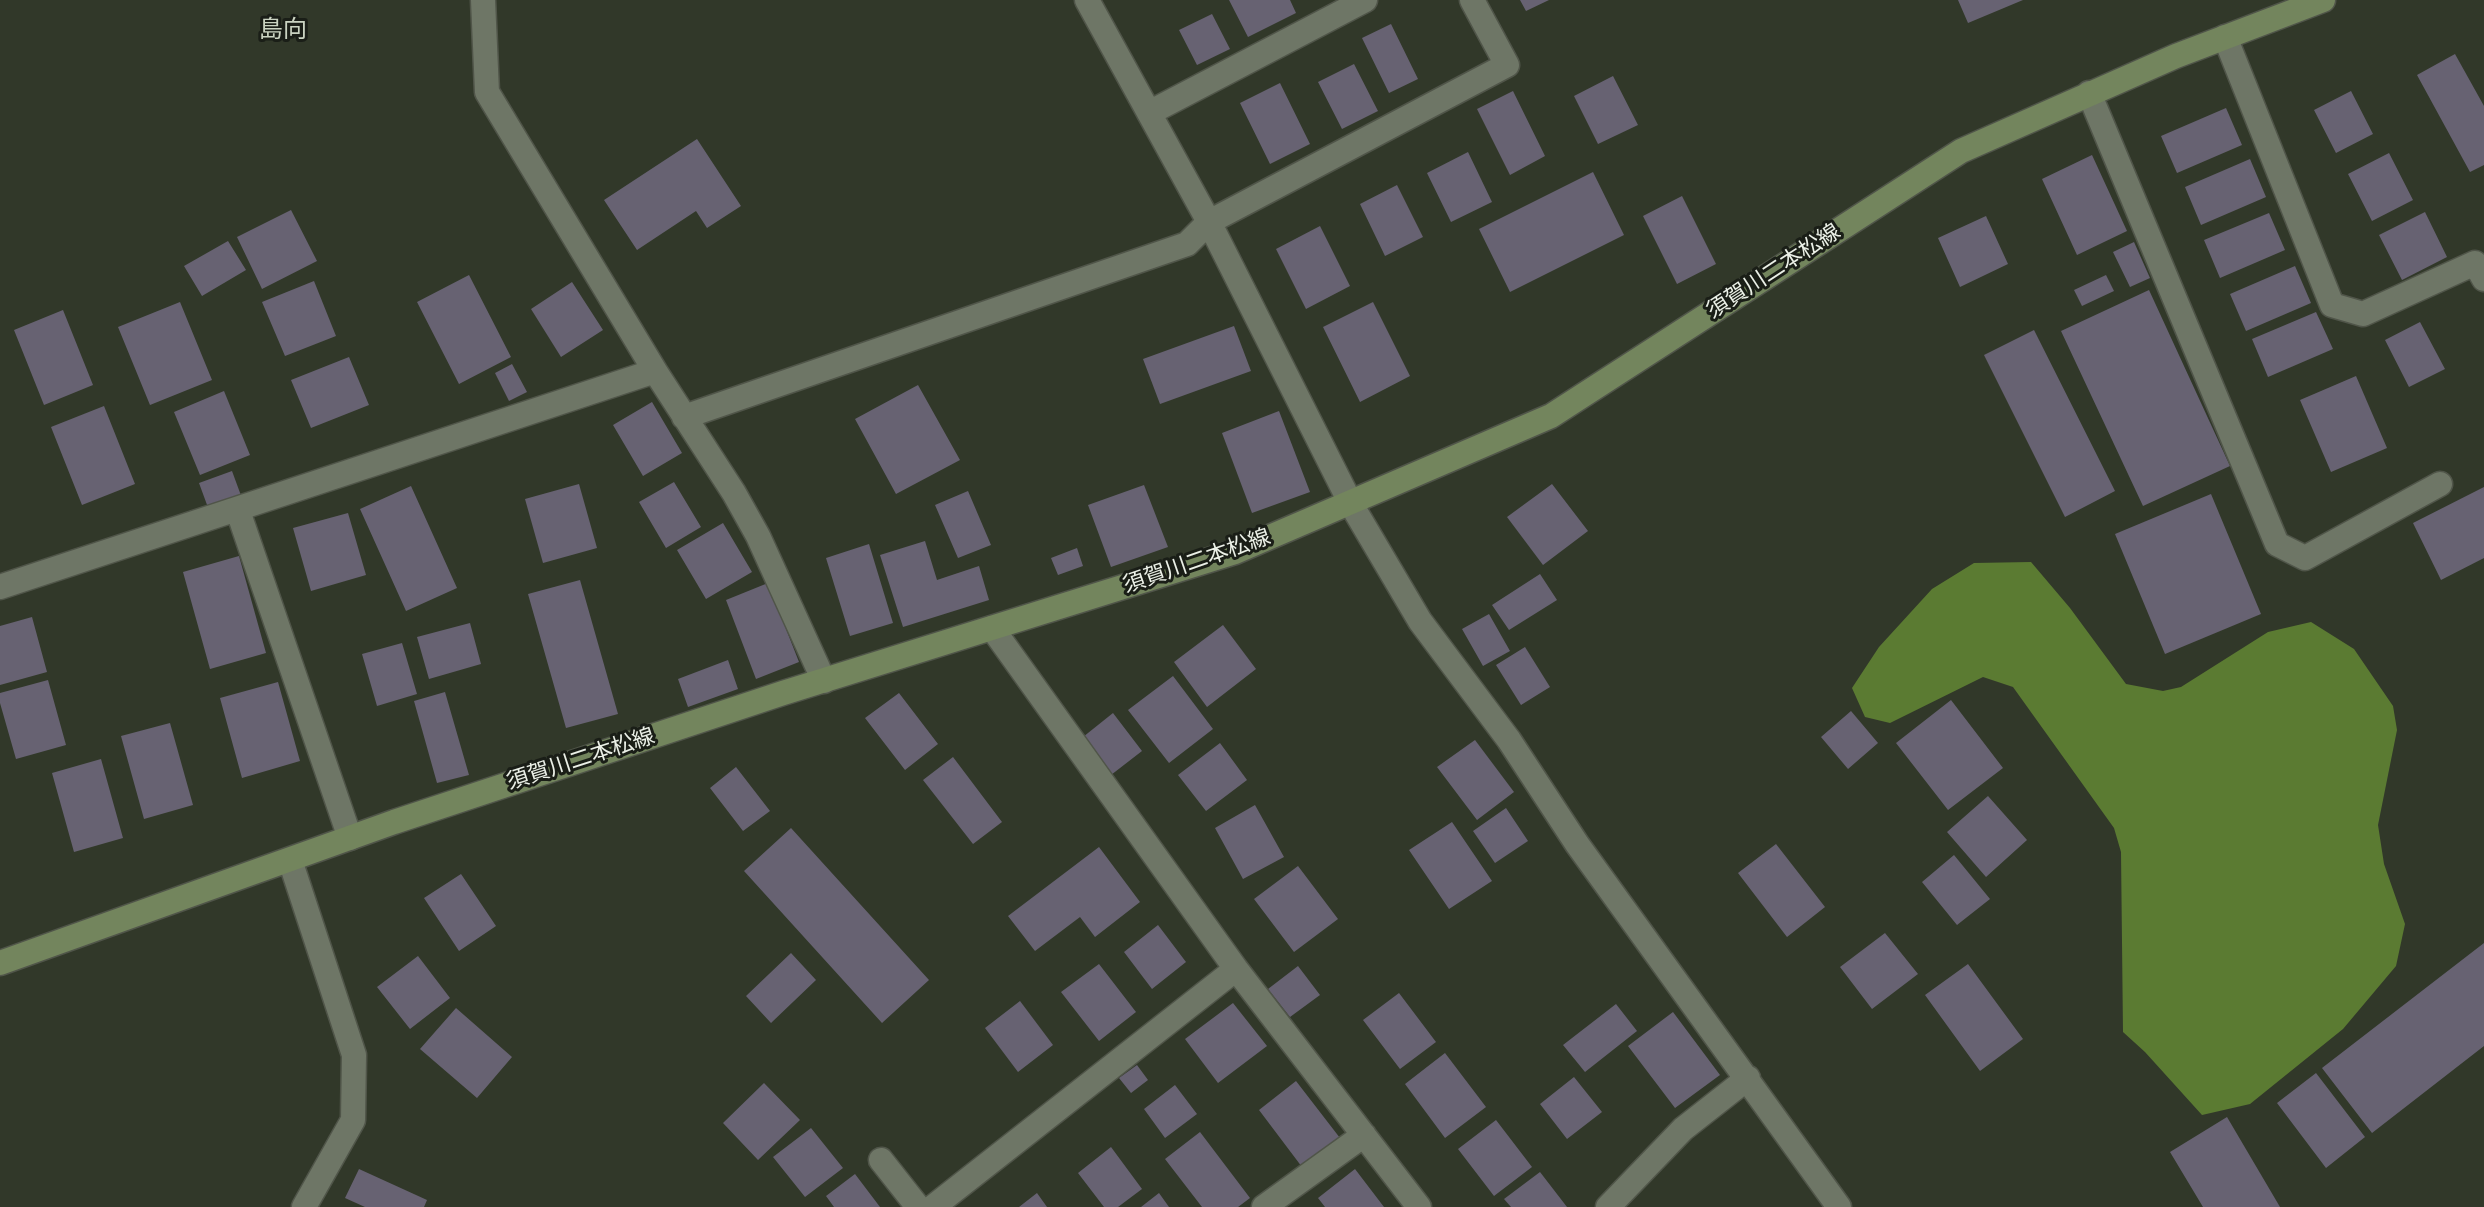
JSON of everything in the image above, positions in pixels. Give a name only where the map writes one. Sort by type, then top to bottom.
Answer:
[{"type":"main road","name":"須賀川二本松線","points":[[0,963],[350,838],[824,681],[1235,552],[1351,504],[1551,416],[1961,151],[2089,93],[2323,0]]},
{"type":"street","points":[[483,0],[487,92],[655,371],[734,493],[758,536],[824,681]]},
{"type":"street","points":[[1087,0],[1209,222],[1351,504],[1420,621],[1509,740],[1577,844],[1839,1207]]},
{"type":"street","points":[[1149,113],[1365,0]]},
{"type":"street","points":[[684,417],[1187,244],[1209,222],[1507,65],[1472,0]]},
{"type":"street","points":[[2225,37],[2332,305],[2363,314],[2475,263],[2484,279]]},
{"type":"street","points":[[2089,93],[2277,544],[2305,558],[2440,484]]},
{"type":"street","points":[[0,587],[655,371]]},
{"type":"street","points":[[238,511],[350,838]]},
{"type":"street","points":[[992,628],[1236,969],[1419,1207]]},
{"type":"street","points":[[290,860],[354,1055],[353,1120],[304,1207]]},
{"type":"street","points":[[933,1207],[1236,969]]},
{"type":"street","points":[[1608,1207],[1683,1129],[1748,1078]]},
{"type":"street","points":[[1264,1207],[1364,1135]]},
{"type":"street","points":[[881,1160],[918,1207]]},
{"type":"green space","points":[[2031,562],[2070,608],[2126,684],[2163,691],[2181,687],[2268,632],[2311,622],[2354,649],[2393,706],[2397,730],[2378,825],[2384,864],[2405,924],[2396,966],[2343,1029],[2250,1104],[2202,1115],[2123,1032],[2121,852],[2114,828],[2013,687],[1983,677],[1890,723],[1865,717],[1852,688],[1879,647],[1932,589],[1974,563]]},
{"type":"building","points":[[1229,0],[1290,0],[1296,13],[1248,37]]},
{"type":"building","points":[[1520,0],[1549,0],[1526,11]]},
{"type":"building","points":[[1958,0],[2023,0],[1968,23]]},
{"type":"building","points":[[1212,14],[1230,49],[1197,65],[1179,30]]},
{"type":"building","points":[[1391,24],[1418,79],[1389,93],[1362,38]]},
{"type":"building","points":[[2455,54],[2484,106],[2484,165],[2470,172],[2417,75]]},
{"type":"building","points":[[1354,64],[1378,111],[1342,129],[1318,82]]},
{"type":"building","points":[[1613,76],[1638,125],[1598,144],[1574,96]]},
{"type":"building","points":[[1280,83],[1310,144],[1270,164],[1240,103]]},
{"type":"building","points":[[1513,91],[1545,156],[1510,175],[1477,109]]},
{"type":"building","points":[[2351,91],[2373,134],[2336,153],[2314,110]]},
{"type":"building","points":[[2226,108],[2242,145],[2177,173],[2161,136]]},
{"type":"building","points":[[697,139],[741,206],[707,228],[696,211],[637,250],[604,200]]},
{"type":"building","points":[[1468,152],[1492,202],[1451,222],[1427,173]]},
{"type":"building","points":[[2389,153],[2413,200],[2372,221],[2348,174]]},
{"type":"building","points":[[2092,155],[2127,231],[2077,255],[2042,179]]},
{"type":"building","points":[[2250,159],[2266,197],[2201,225],[2185,187]]},
{"type":"building","points":[[1593,172],[1624,235],[1510,292],[1479,229]]},
{"type":"building","points":[[1397,185],[1423,237],[1385,256],[1360,204]]},
{"type":"building","points":[[1682,196],[1716,264],[1677,284],[1643,216]]},
{"type":"building","points":[[291,210],[317,261],[262,289],[237,237]]},
{"type":"building","points":[[2425,212],[2447,257],[2402,280],[2379,235]]},
{"type":"building","points":[[2269,213],[2285,250],[2220,278],[2204,240]]},
{"type":"building","points":[[1986,216],[2008,264],[1960,287],[1938,238]]},
{"type":"building","points":[[1320,226],[1350,286],[1306,309],[1276,249]]},
{"type":"building","points":[[228,241],[246,270],[202,296],[184,266]]},
{"type":"building","points":[[2134,242],[2150,278],[2130,287],[2113,252]]},
{"type":"building","points":[[2295,266],[2311,303],[2246,331],[2230,294]]},
{"type":"building","points":[[469,275],[511,357],[459,384],[417,302]]},
{"type":"building","points":[[2106,275],[2114,291],[2082,306],[2074,290]]},
{"type":"building","points":[[314,281],[336,336],[285,356],[262,302]]},
{"type":"building","points":[[572,282],[603,330],[561,357],[531,309]]},
{"type":"building","points":[[2149,290],[2230,466],[2143,506],[2061,331]]},
{"type":"building","points":[[180,302],[212,380],[150,405],[118,327]]},
{"type":"building","points":[[1373,302],[1410,376],[1360,402],[1323,327]]},
{"type":"building","points":[[63,310],[93,385],[44,405],[14,330]]},
{"type":"building","points":[[2316,312],[2333,349],[2268,377],[2252,339]]},
{"type":"building","points":[[2420,322],[2445,369],[2409,387],[2385,340]]},
{"type":"building","points":[[1234,326],[1251,371],[1160,404],[1143,359]]},
{"type":"building","points":[[2034,330],[2115,491],[2065,517],[1984,355]]},
{"type":"building","points":[[349,357],[369,405],[311,428],[291,380]]},
{"type":"building","points":[[512,364],[527,392],[509,401],[495,373]]},
{"type":"building","points":[[2356,376],[2387,448],[2331,472],[2300,400]]},
{"type":"building","points":[[918,385],[960,460],[896,494],[855,419]]},
{"type":"building","points":[[224,391],[250,455],[200,475],[174,412]]},
{"type":"building","points":[[652,402],[682,453],[643,476],[613,425]]},
{"type":"building","points":[[104,406],[135,484],[82,505],[51,427]]},
{"type":"building","points":[[1279,411],[1310,492],[1252,513],[1222,433]]},
{"type":"building","points":[[232,471],[243,501],[210,513],[199,483]]},
{"type":"building","points":[[674,482],[701,527],[666,548],[639,502]]},
{"type":"building","points":[[579,484],[597,548],[543,563],[525,499]]},
{"type":"building","points":[[1552,484],[1588,531],[1543,565],[1507,517]]},
{"type":"building","points":[[1144,485],[1168,547],[1111,567],[1088,505]]},
{"type":"building","points":[[411,486],[457,588],[406,611],[360,509]]},
{"type":"building","points":[[2484,487],[2484,558],[2441,580],[2413,523]]},
{"type":"building","points":[[968,491],[991,545],[958,558],[935,505]]},
{"type":"building","points":[[2211,494],[2261,614],[2165,654],[2115,534]]},
{"type":"building","points":[[348,513],[366,575],[311,591],[293,528]]},
{"type":"building","points":[[723,523],[752,572],[706,599],[677,550]]},
{"type":"building","points":[[925,541],[937,580],[979,566],[989,600],[903,627],[880,555]]},
{"type":"building","points":[[869,544],[893,623],[850,636],[826,558]]},
{"type":"building","points":[[1077,548],[1083,566],[1058,575],[1051,558]]},
{"type":"building","points":[[239,556],[266,653],[210,669],[183,572]]},
{"type":"building","points":[[1540,574],[1557,600],[1509,630],[1492,605]]},
{"type":"building","points":[[580,580],[618,714],[566,728],[528,594]]},
{"type":"building","points":[[768,583],[799,662],[756,679],[726,600]]},
{"type":"building","points":[[1489,614],[1510,651],[1483,666],[1462,629]]},
{"type":"building","points":[[32,617],[47,672],[0,685],[0,626]]},
{"type":"building","points":[[470,623],[481,664],[429,679],[417,637]]},
{"type":"building","points":[[1223,625],[1256,669],[1207,707],[1174,662]]},
{"type":"building","points":[[402,643],[417,694],[377,706],[362,654]]},
{"type":"building","points":[[1525,647],[1550,687],[1521,705],[1496,665]]},
{"type":"building","points":[[728,660],[738,689],[688,707],[678,679]]},
{"type":"building","points":[[1173,676],[1213,729],[1169,763],[1128,710]]},
{"type":"building","points":[[48,680],[66,745],[16,759],[0,693]]},
{"type":"building","points":[[278,682],[300,761],[242,778],[220,698]]},
{"type":"building","points":[[445,692],[469,775],[437,783],[414,701]]},
{"type":"building","points":[[899,693],[938,744],[905,770],[865,718]]},
{"type":"building","points":[[1951,700],[2003,768],[1948,810],[1896,743]]},
{"type":"building","points":[[1851,711],[1878,743],[1848,769],[1821,737]]},
{"type":"building","points":[[1113,713],[1142,751],[1111,775],[1083,737]]},
{"type":"building","points":[[170,723],[193,805],[144,819],[121,736]]},
{"type":"building","points":[[1475,740],[1514,792],[1477,820],[1437,767]]},
{"type":"building","points":[[1220,743],[1247,780],[1206,811],[1178,775]]},
{"type":"building","points":[[953,757],[1002,822],[973,844],[923,780]]},
{"type":"building","points":[[101,759],[123,838],[74,852],[52,773]]},
{"type":"building","points":[[736,767],[770,811],[743,831],[710,788]]},
{"type":"building","points":[[1988,796],[2027,840],[1986,877],[1947,832]]},
{"type":"building","points":[[1255,805],[1284,857],[1243,879],[1215,828]]},
{"type":"building","points":[[1506,808],[1528,841],[1495,863],[1473,831]]},
{"type":"building","points":[[1452,822],[1492,881],[1449,909],[1409,850]]},
{"type":"building","points":[[791,828],[929,980],[882,1023],[744,871]]},
{"type":"building","points":[[1776,844],[1825,907],[1787,937],[1738,873]]},
{"type":"building","points":[[1099,847],[1140,902],[1095,937],[1080,917],[1035,951],[1008,916]]},
{"type":"building","points":[[1954,855],[1990,899],[1957,925],[1922,882]]},
{"type":"building","points":[[1298,866],[1338,919],[1294,952],[1254,899]]},
{"type":"building","points":[[461,874],[496,926],[459,951],[424,898]]},
{"type":"building","points":[[1158,925],[1186,962],[1152,989],[1124,952]]},
{"type":"building","points":[[1885,933],[1918,974],[1872,1009],[1840,967]]},
{"type":"building","points":[[2484,943],[2484,1046],[2372,1133],[2322,1068]]},
{"type":"building","points":[[791,953],[816,980],[771,1023],[746,996]]},
{"type":"building","points":[[418,956],[450,998],[410,1029],[377,987]]},
{"type":"building","points":[[1099,964],[1136,1012],[1099,1041],[1061,992]]},
{"type":"building","points":[[1968,964],[2023,1039],[1980,1071],[1925,995]]},
{"type":"building","points":[[1298,966],[1320,995],[1290,1017],[1268,989]]},
{"type":"building","points":[[1399,993],[1436,1042],[1400,1069],[1363,1020]]},
{"type":"building","points":[[1020,1001],[1053,1045],[1018,1072],[985,1028]]},
{"type":"building","points":[[1233,1003],[1267,1046],[1218,1083],[1185,1039]]},
{"type":"building","points":[[1616,1004],[1637,1031],[1585,1072],[1563,1045]]},
{"type":"building","points":[[456,1008],[512,1057],[477,1098],[420,1049]]},
{"type":"building","points":[[1673,1012],[1720,1075],[1675,1108],[1628,1046]]},
{"type":"building","points":[[1445,1053],[1486,1107],[1445,1138],[1405,1084]]},
{"type":"building","points":[[1137,1065],[1148,1080],[1131,1093],[1119,1078]]},
{"type":"building","points":[[2316,1073],[2365,1137],[2326,1168],[2277,1103]]},
{"type":"building","points":[[1574,1077],[1602,1112],[1567,1139],[1540,1104]]},
{"type":"building","points":[[1296,1081],[1340,1138],[1302,1167],[1259,1110]]},
{"type":"building","points":[[764,1083],[800,1120],[758,1160],[723,1123]]},
{"type":"building","points":[[1175,1085],[1197,1114],[1165,1138],[1144,1109]]},
{"type":"building","points":[[2227,1117],[2280,1207],[2203,1207],[2170,1152]]},
{"type":"building","points":[[1496,1120],[1532,1167],[1494,1196],[1458,1149]]},
{"type":"building","points":[[811,1128],[843,1168],[805,1197],[773,1157]]},
{"type":"building","points":[[1200,1132],[1250,1198],[1238,1207],[1202,1207],[1165,1159]]},
{"type":"building","points":[[1111,1147],[1142,1189],[1118,1207],[1104,1207],[1078,1173]]},
{"type":"building","points":[[359,1169],[427,1200],[424,1207],[365,1207],[345,1198]]},
{"type":"building","points":[[1355,1169],[1384,1207],[1325,1207],[1318,1198]]},
{"type":"building","points":[[1540,1172],[1567,1207],[1511,1207],[1504,1199]]},
{"type":"building","points":[[855,1174],[880,1207],[834,1207],[826,1196]]},
{"type":"building","points":[[1037,1193],[1047,1207],[1019,1207]]},
{"type":"building","points":[[1159,1193],[1169,1207],[1141,1207]]},
{"type":"district","name":"島向","points":[[283,31]]}]
